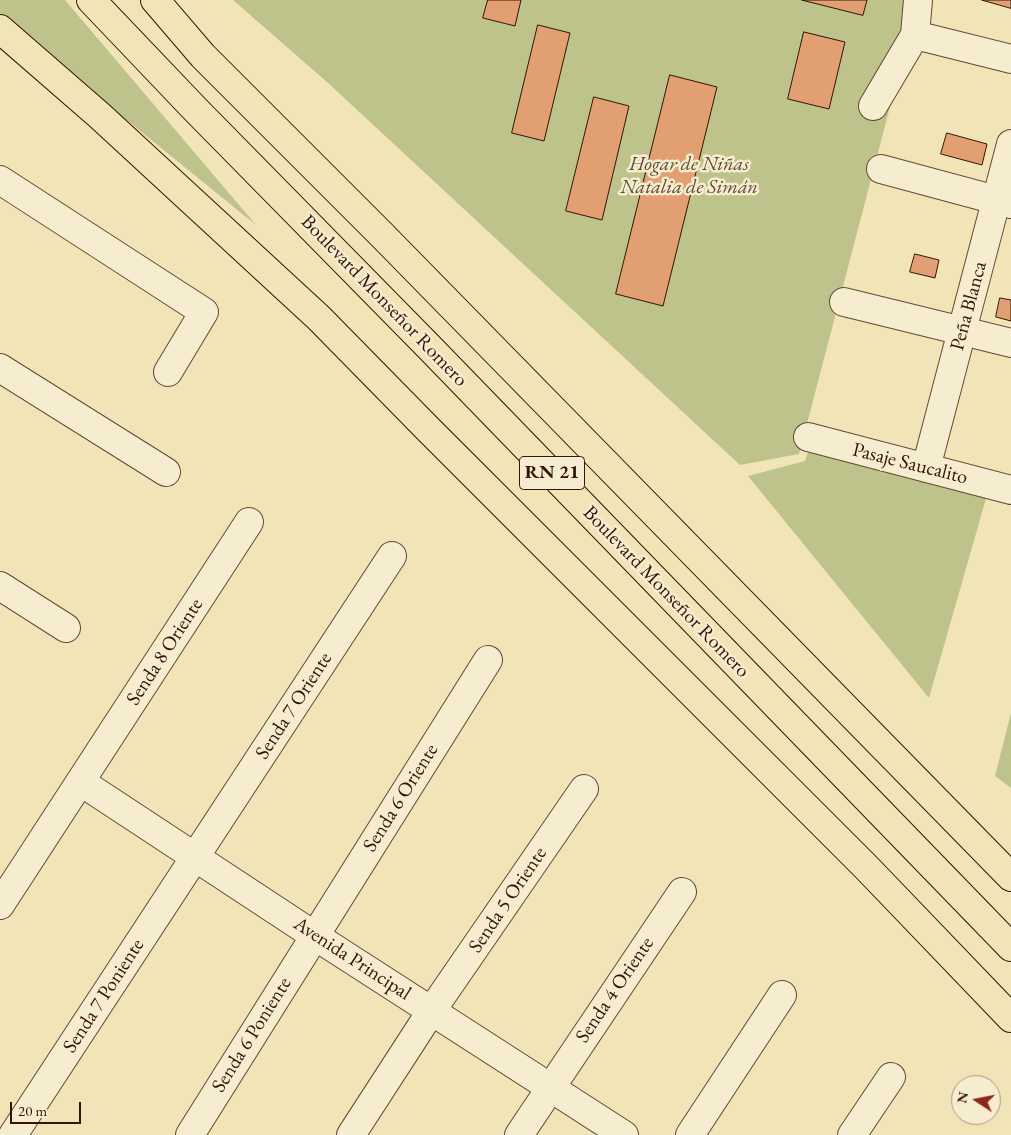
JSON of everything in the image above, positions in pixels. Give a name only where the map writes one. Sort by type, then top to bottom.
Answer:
[{"type":"highway","name":"Boulevard Monseñor Romero","points":[[92,0],[194,108],[438,356],[1011,947]]},
{"type":"highway","name":"RN 21","points":[[155,0],[203,56],[383,236],[1011,877]]},
{"type":"highway","points":[[0,29],[100,116],[319,318],[867,868],[1011,1018]]},
{"type":"street","points":[[873,106],[915,35],[918,0]]},
{"type":"street","points":[[915,35],[1011,59]]},
{"type":"street","name":"Peña Blanca","points":[[926,468],[962,332],[1004,202],[1011,144]]},
{"type":"street","points":[[881,169],[1004,202]]},
{"type":"street","points":[[0,180],[204,312],[168,372]]},
{"type":"street","points":[[844,302],[1011,343]]},
{"type":"street","points":[[0,368],[166,472]]},
{"type":"street","name":"Pasaje Saucalito","points":[[808,438],[1011,490]]},
{"type":"street","name":"Senda 8 Oriente","points":[[0,905],[249,522]]},
{"type":"street","name":"Senda 7 Oriente","points":[[195,856],[392,556]]},
{"type":"street","points":[[0,586],[66,628]]},
{"type":"street","name":"Senda 6 Oriente","points":[[315,936],[488,660]]},
{"type":"street","name":"Avenida Principal","points":[[81,782],[315,936],[624,1135]]},
{"type":"street","name":"Senda 5 Oriente","points":[[351,1135],[432,1010],[584,789]]},
{"type":"street","name":"Senda 7 Poniente","points":[[13,1135],[195,856]]},
{"type":"street","name":"Senda 4 Oriente","points":[[518,1135],[682,892]]},
{"type":"street","name":"Senda 6 Poniente","points":[[190,1135],[315,936]]},
{"type":"street","points":[[690,1135],[782,995]]},
{"type":"street","points":[[852,1135],[891,1076]]},
{"type":"green space","points":[[0,0],[65,0],[256,225],[0,17]]},
{"type":"green space","name":"Hogar de Niñas Natalia de Simán","points":[[233,0],[918,0],[799,454],[740,465],[327,82]]},
{"type":"green space","points":[[809,449],[987,495],[929,698],[748,476],[805,461]]},
{"type":"green space","points":[[1011,713],[1011,788],[995,776]]},
{"type":"building","points":[[488,0],[521,0],[515,26],[483,18]]},
{"type":"building","points":[[802,0],[867,0],[863,15]]},
{"type":"building","points":[[982,0],[1011,0],[1011,8]]},
{"type":"building","points":[[538,25],[570,33],[544,141],[512,133]]},
{"type":"building","points":[[804,32],[845,42],[829,109],[788,99]]},
{"type":"building","points":[[670,75],[717,87],[663,306],[616,294]]},
{"type":"building","points":[[594,97],[629,106],[602,220],[566,211]]},
{"type":"building","points":[[947,133],[987,144],[982,165],[941,154]]},
{"type":"building","points":[[915,254],[939,260],[935,278],[910,272]]},
{"type":"building","points":[[1000,298],[1011,300],[1011,321],[996,317]]}]
